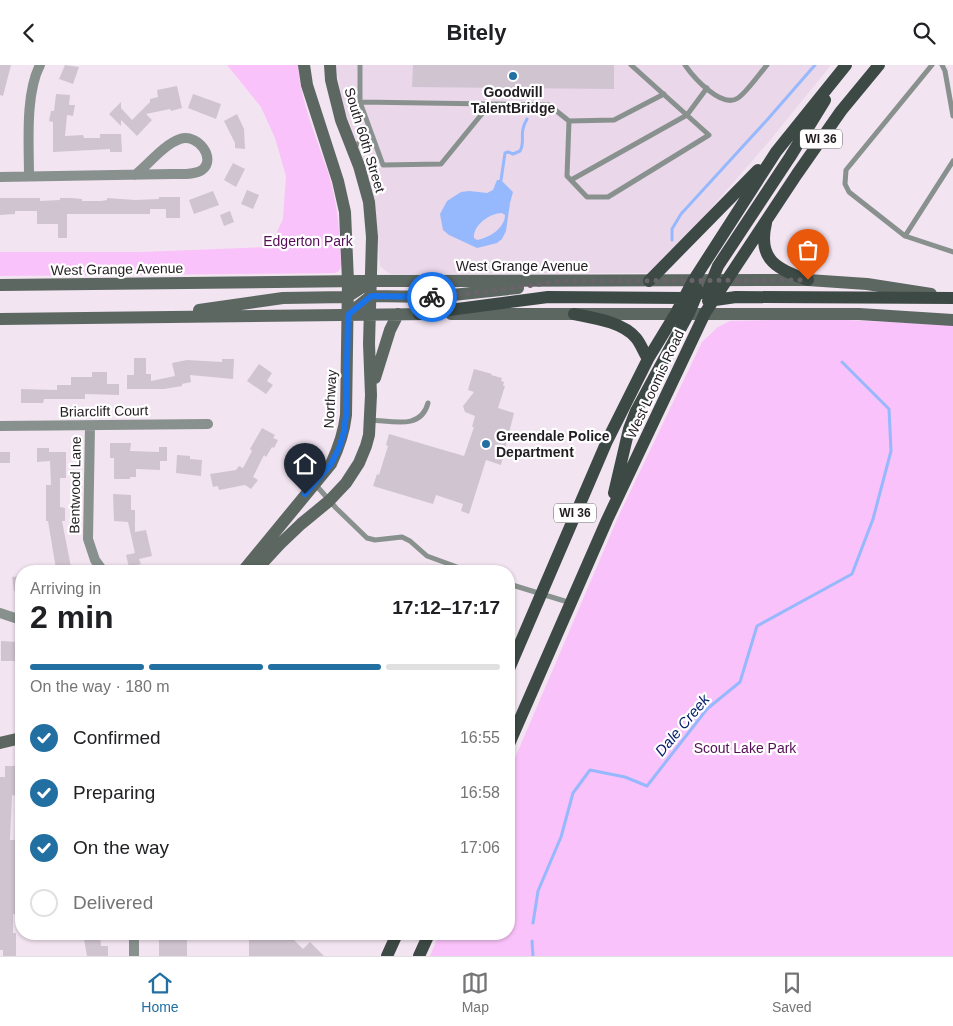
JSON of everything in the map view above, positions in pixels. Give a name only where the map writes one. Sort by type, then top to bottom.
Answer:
[{"type":"main road","name":"West Loomis Road","points":[[515,655],[607,441],[648,359],[676,313],[701,299],[725,281],[841,111],[879,65]]},
{"type":"main road","name":"West Loomis Road","points":[[515,730],[701,299],[692,281],[776,152],[844,67]]},
{"type":"main road","points":[[607,520],[629,429],[636,411],[718,266],[790,157],[844,67]]},
{"type":"main road","points":[[650,281],[776,152]]},
{"type":"main road","points":[[768,216],[764,240],[765,251],[770,261],[781,270],[808,280]]},
{"type":"main road","points":[[419,314],[548,297],[701,299],[736,297],[953,297]]},
{"type":"main road","points":[[574,313],[608,321],[622,328],[636,337],[648,359]]},
{"type":"main road","points":[[387,956],[394,940]]},
{"type":"main road","points":[[419,956],[426,940]]},
{"type":"street","points":[[29,177],[30,110],[36,73],[40,65]]},
{"type":"street","points":[[304,65],[307,85],[346,212],[348,315]]},
{"type":"street","name":"South 60th Street","points":[[330,65],[340,121],[359,166],[369,201],[372,237],[370,314]]},
{"type":"street","points":[[0,177],[135,175],[196,173],[202,171],[206,166],[207,156],[198,141],[181,139],[164,149],[135,175]]},
{"type":"street","name":"West Grange Avenue","points":[[701,299],[725,281],[808,280],[867,284],[953,297]]},
{"type":"street","name":"West Grange Avenue","points":[[0,285],[348,281],[692,281],[701,299]]},
{"type":"street","points":[[154,317],[283,297],[348,297],[372,281]]},
{"type":"street","points":[[348,315],[371,296],[454,295],[562,281]]},
{"type":"street","name":"West Grange Avenue","points":[[701,299],[859,314],[953,320]]},
{"type":"street","points":[[0,319],[370,314],[676,313]]},
{"type":"street","points":[[261,565],[287,537],[329,501],[346,483],[359,463],[366,446],[371,420],[370,314]]},
{"type":"street","points":[[371,395],[377,366],[398,314]]},
{"type":"street","name":"Northway","points":[[248,565],[331,464],[339,448],[344,432],[346,415],[348,315]]},
{"type":"street","name":"Briarclift Court","points":[[0,426],[208,424]]},
{"type":"street","name":"Bentwood Lane","points":[[90,426],[88,539],[99,565]]},
{"type":"street","points":[[0,613],[15,618]]},
{"type":"street","points":[[0,743],[15,739]]},
{"type":"street","points":[[134,956],[136,940]]},
{"type":"lane","points":[[360,65],[360,102],[383,165],[441,164],[490,104]]},
{"type":"lane","points":[[569,121],[567,176],[587,197],[608,197],[709,135],[631,65]]},
{"type":"lane","points":[[685,65],[719,99],[732,100],[739,98],[767,65]]},
{"type":"lane","points":[[932,65],[846,170],[845,184],[849,192],[905,236],[953,252]]},
{"type":"lane","points":[[942,65],[945,71],[953,116]]},
{"type":"lane","points":[[571,180],[687,115],[707,88]]},
{"type":"lane","points":[[360,102],[549,105],[569,121],[614,120],[664,94]]},
{"type":"lane","points":[[352,147],[372,136]]},
{"type":"lane","points":[[905,236],[953,161]]},
{"type":"lane","points":[[371,420],[411,421],[419,419],[426,412],[428,403]]},
{"type":"lane","points":[[314,483],[329,501],[367,538],[375,540],[402,537],[410,541],[427,556],[452,565]]},
{"type":"lane","points":[[515,586],[571,603]]},
{"type":"shaded area","points":[[336,65],[831,65],[771,139],[693,229],[659,267],[647,273],[390,274],[380,266],[377,225],[363,158],[343,106]]},
{"type":"green space","name":"Edgerton Park","points":[[227,65],[298,65],[302,93],[334,196],[340,242],[341,266],[339,271],[335,273],[0,276],[0,252],[141,252],[270,247],[283,219],[286,176],[275,138],[261,107]]},
{"type":"green space","name":"Scout Lake Park","points":[[825,319],[953,325],[953,956],[430,956],[437,940],[515,940],[515,758],[619,515],[702,342],[718,327],[730,321]]},
{"type":"water","points":[[497,180],[501,180],[513,192],[506,231],[502,239],[497,243],[477,248],[449,235],[443,230],[440,214],[447,201],[461,192],[487,193],[493,190]],"holes":[[[502,213],[505,215],[502,224],[496,232],[482,239],[477,240],[474,238],[474,233],[479,224],[488,217]]]},
{"type":"building","points":[[0,65],[11,65],[3,96],[0,95]]},
{"type":"building","points":[[65,65],[79,67],[73,84],[59,79]]},
{"type":"building","name":"Goodwill TalentBridge","points":[[413,65],[614,65],[614,89],[412,87]]},
{"type":"building","points":[[177,86],[182,108],[146,114],[152,120],[137,136],[121,120],[121,126],[109,114],[121,102],[121,108],[132,120],[150,102],[150,99],[158,97],[157,90]]},
{"type":"building","points":[[56,94],[70,95],[69,105],[75,105],[73,116],[67,115],[65,136],[83,135],[84,138],[100,138],[100,134],[121,134],[122,152],[110,152],[110,149],[53,152],[53,122],[49,121],[51,111],[54,111]]},
{"type":"building","points":[[193,94],[221,104],[216,119],[188,108]]},
{"type":"building","points":[[237,114],[244,129],[245,149],[235,148],[235,143],[224,121]]},
{"type":"building","points":[[233,163],[245,169],[236,187],[224,180]]},
{"type":"building","points":[[247,190],[259,195],[253,209],[241,204]]},
{"type":"building","points":[[213,191],[219,205],[194,214],[189,200]]},
{"type":"building","points":[[159,197],[180,197],[180,218],[166,218],[166,209],[150,209],[150,214],[67,214],[67,238],[58,238],[58,224],[37,224],[37,211],[15,211],[15,214],[0,215],[0,198],[40,198],[40,201],[72,198],[82,199],[82,201],[101,201],[107,200],[107,198],[135,200],[159,199]]},
{"type":"building","points":[[230,211],[234,222],[224,226],[220,215]]},
{"type":"building","points":[[134,358],[146,358],[146,374],[151,374],[151,381],[175,376],[172,363],[187,360],[222,362],[222,359],[234,359],[233,379],[190,375],[191,382],[182,384],[182,386],[164,389],[127,389],[127,375],[134,375]]},
{"type":"building","points":[[259,364],[272,373],[267,381],[273,385],[266,394],[247,381]]},
{"type":"building","points":[[474,369],[502,378],[501,381],[504,382],[503,386],[505,386],[498,408],[514,413],[501,465],[486,460],[469,514],[461,511],[463,504],[436,495],[433,504],[373,486],[377,474],[379,475],[388,446],[386,445],[389,434],[464,456],[474,427],[472,427],[475,416],[465,412],[463,406],[474,392],[468,390]]},
{"type":"building","points":[[92,372],[107,372],[107,384],[119,384],[119,395],[85,394],[85,399],[44,399],[43,403],[21,403],[21,389],[57,390],[57,385],[71,385],[71,377],[92,377]]},
{"type":"building","points":[[262,428],[275,435],[273,438],[278,440],[266,457],[264,455],[253,477],[258,480],[251,489],[245,485],[219,490],[218,486],[213,487],[210,474],[236,470],[239,466],[243,468],[252,451],[250,449]]},
{"type":"building","points":[[110,443],[131,443],[130,451],[159,452],[159,447],[167,447],[167,461],[160,461],[160,470],[136,469],[136,477],[114,479],[114,458],[110,458]]},
{"type":"building","points":[[37,448],[49,448],[49,452],[66,452],[66,478],[60,478],[60,507],[65,508],[65,521],[62,521],[71,565],[55,565],[48,521],[46,521],[46,485],[51,485],[50,461],[37,462]]},
{"type":"building","points":[[0,452],[10,452],[10,463],[0,463]]},
{"type":"building","points":[[177,455],[190,456],[190,459],[202,460],[201,476],[176,473]]},
{"type":"building","points":[[113,494],[131,495],[131,510],[135,510],[135,532],[146,530],[152,556],[139,559],[141,564],[128,565],[126,555],[135,553],[128,522],[114,521]]},
{"type":"building","points":[[12,577],[15,577],[15,591],[14,591]]},
{"type":"building","points":[[1,641],[15,642],[15,661],[1,661]]},
{"type":"building","points":[[5,766],[15,766],[15,796],[12,795],[10,840],[15,840],[15,914],[13,914],[13,933],[15,933],[16,940],[16,956],[3,956],[3,950],[0,950],[0,777],[5,777]]},
{"type":"building","points":[[84,940],[100,940],[101,946],[108,946],[108,956],[87,956]]},
{"type":"building","points":[[159,940],[187,940],[187,956],[159,956]]},
{"type":"building","points":[[249,940],[294,940],[303,949],[310,942],[324,956],[249,956]]},
{"type":"waterway","points":[[672,240],[672,229],[681,214],[815,65]]},
{"type":"waterway","points":[[501,180],[505,153],[513,154],[520,151],[522,147],[522,133],[527,119]]},
{"type":"waterway","name":"Dale Creek","points":[[533,923],[538,891],[561,837],[573,793],[590,770],[625,777],[647,786],[707,709],[740,682],[757,626],[852,574],[873,519],[891,451],[889,409],[842,362]]},
{"type":"waterway","name":"Dale Creek","points":[[532,941],[533,956]]},
{"type":"way so far","points":[[432,297],[562,281],[808,280]]},
{"type":"place","name":"Goodwill TalentBridge","points":[[513,76]]},
{"type":"place","name":"Greendale Police Department","points":[[486,444]]},
{"type":"route","points":[[305,494],[331,464],[344,432],[348,315],[371,296],[432,297]]}]
